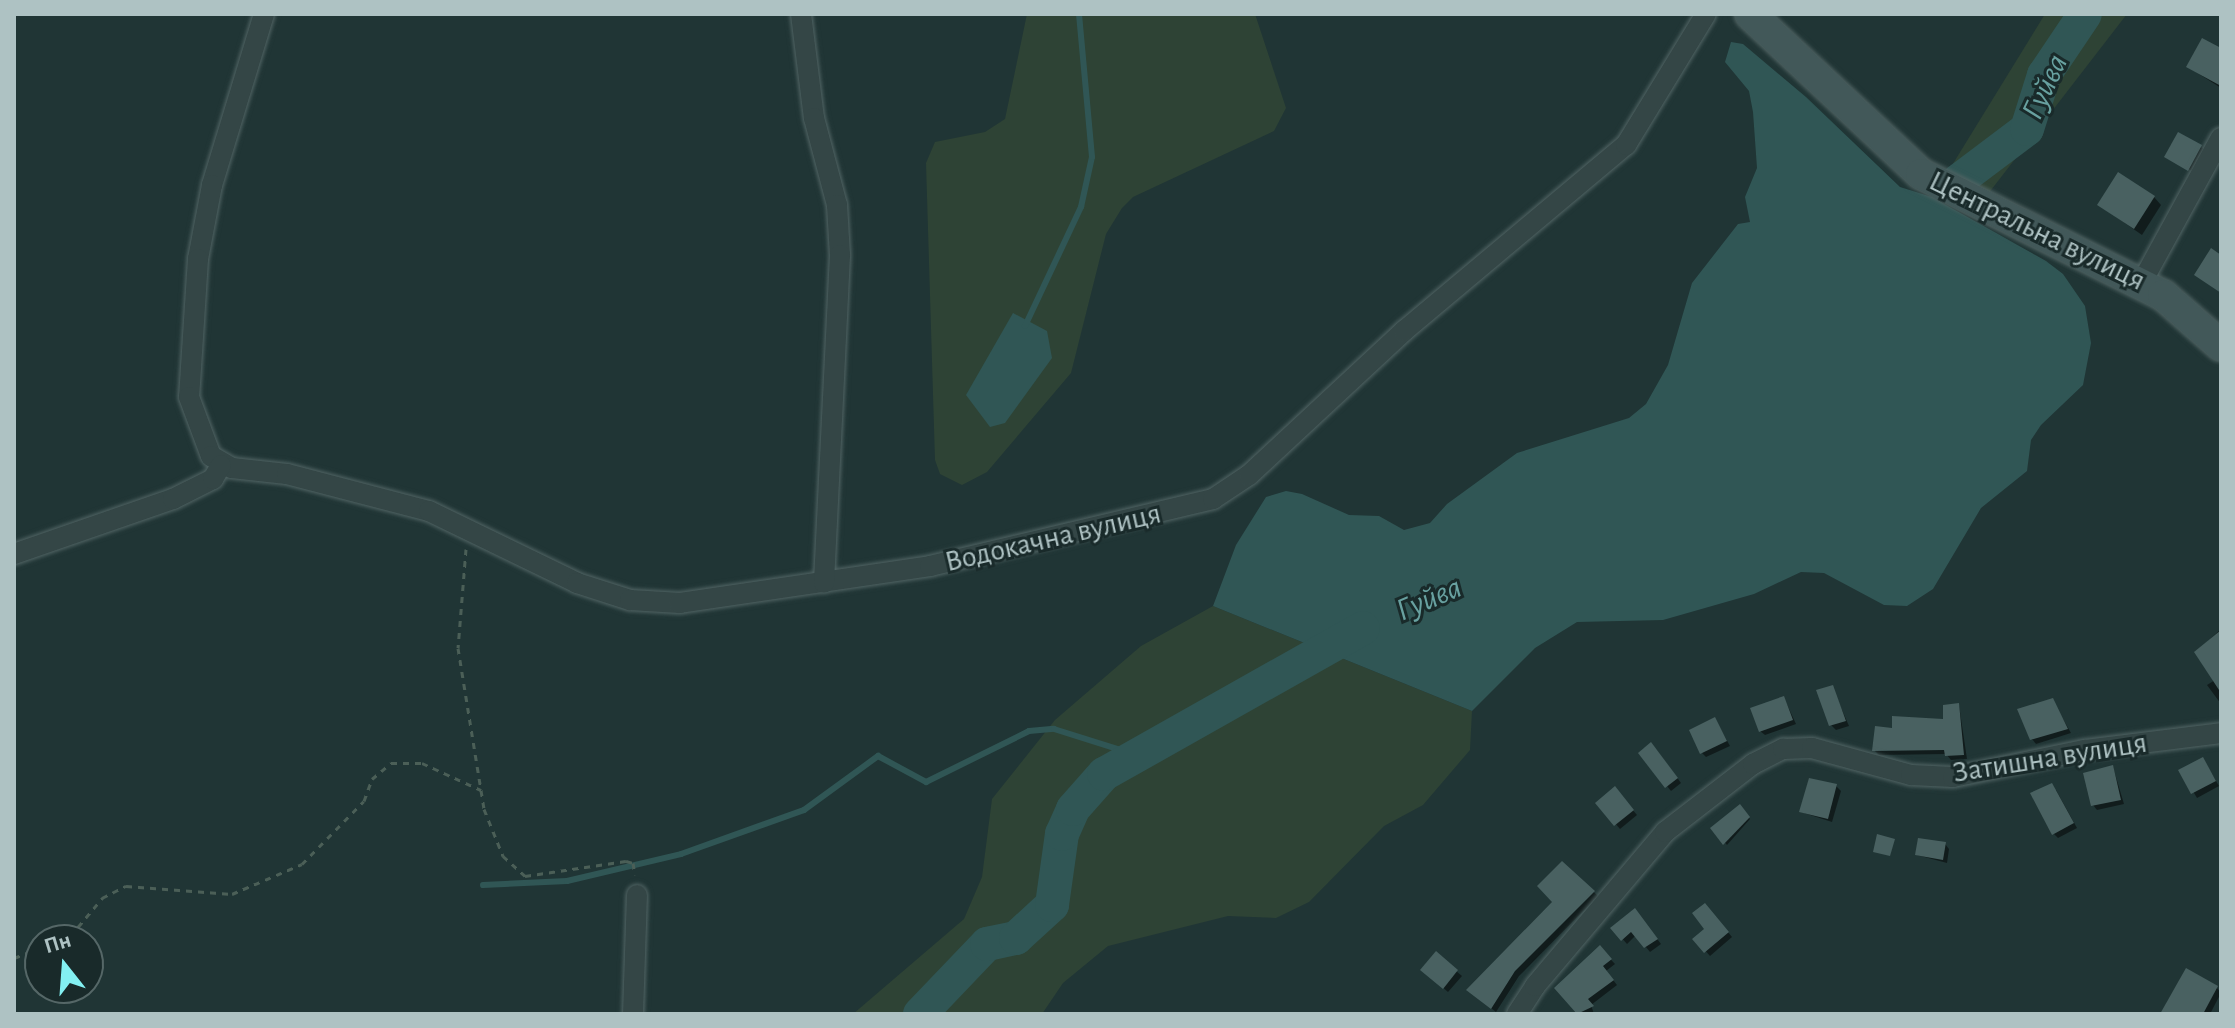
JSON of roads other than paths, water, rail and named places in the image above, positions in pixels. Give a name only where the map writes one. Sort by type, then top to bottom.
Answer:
[{"type":"street","points":[[14,554],[173,499],[213,479],[221,465],[192,414],[190,345],[206,209],[264,14]]},
{"type":"street","points":[[801,14],[814,118],[837,205],[840,255],[824,583]]},
{"type":"street","name":"Водокачна вулиця","points":[[221,465],[322,482],[429,511],[563,578],[630,600],[710,602],[930,566],[1213,499],[1249,475],[1404,331],[1626,145],[1706,14]]},
{"type":"street","name":"Центральна вулиця","points":[[1750,14],[1921,174],[2142,282],[2183,308],[2221,346]]},
{"type":"street","points":[[2142,282],[2221,138]]},
{"type":"street","name":"Затишна вулиця","points":[[1517,1014],[1535,986],[1665,832],[1753,764],[1783,749],[1812,748],[1911,775],[1953,777],[2085,750],[2221,733]]},
{"type":"street","points":[[633,1014],[637,895]]},
{"type":"water","points":[[1731,42],[1743,44],[1806,97],[1900,187],[1932,197],[2046,261],[2063,274],[2085,306],[2091,343],[2083,385],[2041,425],[2031,440],[2027,471],[1981,508],[1933,589],[1907,606],[1884,605],[1824,573],[1801,572],[1754,594],[1663,620],[1577,622],[1535,648],[1472,711],[1213,606],[1236,545],[1266,497],[1286,491],[1302,494],[1349,515],[1379,516],[1404,530],[1430,523],[1447,504],[1517,453],[1629,418],[1646,404],[1668,365],[1692,283],[1738,224],[1750,222],[1745,197],[1757,168],[1753,112],[1749,91],[1725,62]]},
{"type":"water","points":[[1013,313],[1047,331],[1052,358],[1005,423],[990,427],[966,395]]},
{"type":"waterway","points":[[1025,326],[1081,207],[1092,157],[1079,14]]},
{"type":"waterway","name":"Гуйва","points":[[1958,181],[2027,129],[2044,75],[2085,14]]},
{"type":"waterway","name":"Гуйва","points":[[920,1014],[987,944],[1016,938],[1052,905],[1062,834],[1073,809],[1104,774],[1363,628]]},
{"type":"waterway","points":[[483,885],[567,881],[681,854],[804,810],[878,756],[926,782],[1029,731],[1054,729],[1137,755]]}]
